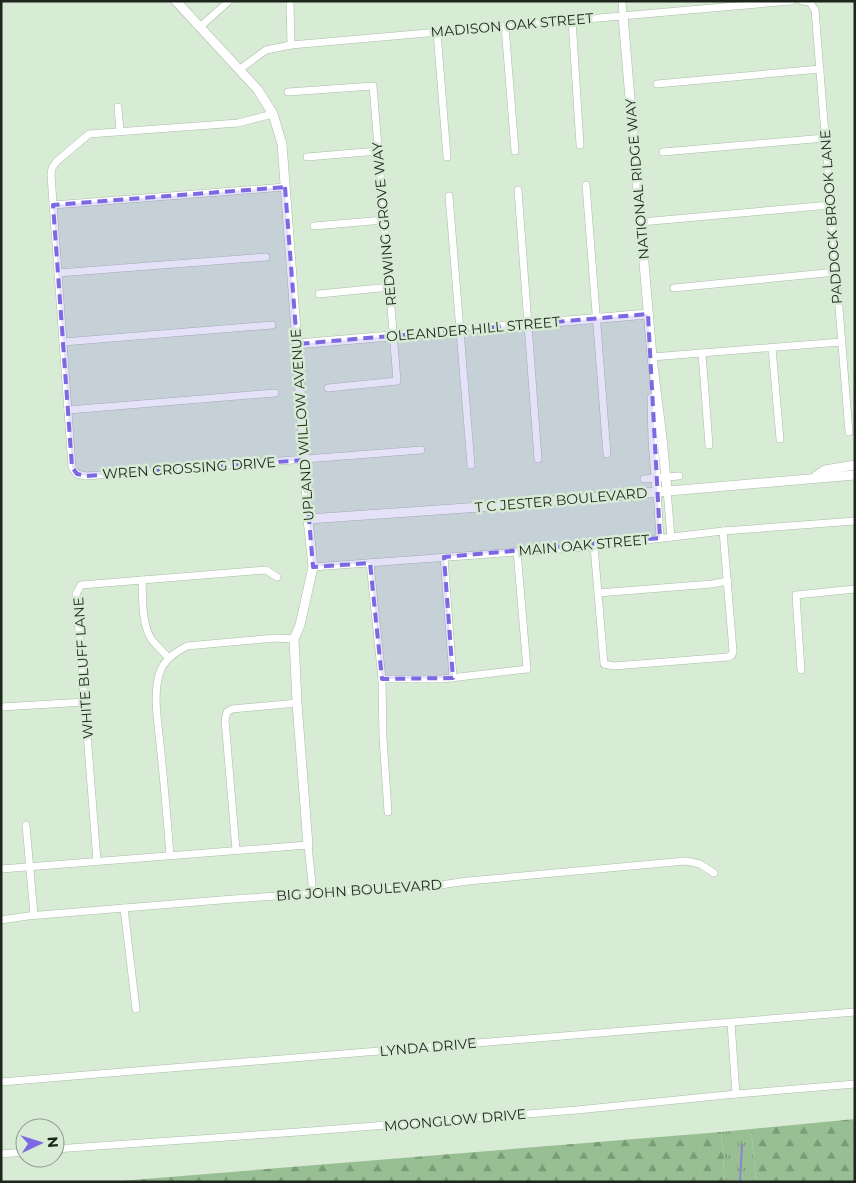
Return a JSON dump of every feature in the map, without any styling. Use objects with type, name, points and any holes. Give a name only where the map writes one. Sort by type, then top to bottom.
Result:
[{"type":"street","name":"UPLAND WILLOW AVENUE","points":[[176,1],[258,90],[273,114],[282,144],[313,567],[300,625],[294,639],[297,703],[312,884]]},
{"type":"street","points":[[200,27],[229,1]]},
{"type":"street","points":[[290,1],[291,45]]},
{"type":"street","name":"NATIONAL RIDGE WAY","points":[[622,1],[648,314],[671,537]]},
{"type":"street","name":"MADISON OAK STREET","points":[[240,69],[266,50],[291,45],[791,1]]},
{"type":"street","name":"PADDOCK BROOK LANE","points":[[806,2],[815,10],[841,342],[850,432]]},
{"type":"street","points":[[572,20],[580,145]]},
{"type":"street","points":[[505,26],[515,151]]},
{"type":"street","points":[[437,32],[447,157]]},
{"type":"street","points":[[657,84],[820,69]]},
{"type":"street","name":"REDWING GROVE WAY","points":[[288,92],[373,86],[397,381],[328,388]]},
{"type":"street","points":[[118,107],[120,131]]},
{"type":"street","points":[[273,114],[238,123],[89,134],[57,161],[52,168],[51,175],[68,410],[275,393]]},
{"type":"street","points":[[663,152],[825,138]]},
{"type":"street","points":[[306,157],[378,151]]},
{"type":"street","points":[[586,185],[607,454]]},
{"type":"street","points":[[53,205],[285,187]]},
{"type":"street","points":[[518,190],[538,459]]},
{"type":"street","points":[[449,196],[471,465]]},
{"type":"street","points":[[641,222],[830,206]]},
{"type":"street","points":[[314,226],[384,220]]},
{"type":"street","points":[[58,273],[266,257]]},
{"type":"street","points":[[674,288],[836,272]]},
{"type":"street","points":[[320,294],[390,288]]},
{"type":"street","name":"OLEANDER HILL STREET","points":[[297,344],[648,314]]},
{"type":"street","points":[[63,342],[272,325]]},
{"type":"street","points":[[652,357],[841,342]]},
{"type":"street","points":[[772,348],[780,439]]},
{"type":"street","points":[[702,353],[709,445]]},
{"type":"street","name":"NATIONAL RIDGE WAY","points":[[652,357],[653,440],[660,538]]},
{"type":"street","name":"WREN CROSSING DRIVE","points":[[68,410],[72,467],[77,474],[86,476],[421,450]]},
{"type":"street","name":"T C JESTER BOULEVARD","points":[[813,478],[825,470],[855,465]]},
{"type":"street","name":"T C JESTER BOULEVARD","points":[[308,519],[495,506],[855,475]]},
{"type":"street","name":"T C JESTER BOULEVARD","points":[[644,479],[679,476]]},
{"type":"street","name":"MAIN OAK STREET","points":[[313,567],[594,546],[723,531],[855,521]]},
{"type":"street","points":[[594,546],[604,664],[609,666],[728,657],[732,655],[733,651],[723,531]]},
{"type":"street","points":[[382,679],[453,678],[527,670],[517,552]]},
{"type":"street","points":[[444,557],[453,678]]},
{"type":"street","points":[[370,563],[382,679],[383,738],[388,812]]},
{"type":"street","name":"WHITE BLUFF LANE","points":[[97,861],[76,594],[81,585],[266,570],[277,577]]},
{"type":"street","points":[[142,580],[145,620],[148,631],[152,640],[169,658]]},
{"type":"street","points":[[598,593],[728,582]]},
{"type":"street","points":[[801,670],[796,594],[855,589]]},
{"type":"street","points":[[170,855],[157,687],[159,675],[164,664],[169,658],[187,646],[275,638],[294,639]]},
{"type":"street","points":[[1,706],[85,702]]},
{"type":"street","points":[[236,850],[225,720],[227,712],[232,709],[297,703]]},
{"type":"street","points":[[26,825],[34,915]]},
{"type":"street","points":[[1,869],[308,845]]},
{"type":"street","name":"BIG JOHN BOULEVARD","points":[[1,920],[34,915],[440,885],[686,861],[700,864],[714,873]]},
{"type":"street","points":[[124,908],[136,1009]]},
{"type":"street","name":"LYNDA DRIVE","points":[[1,1082],[855,1012]]},
{"type":"street","points":[[731,1023],[736,1094]]},
{"type":"street","name":"MOONGLOW DRIVE","points":[[65,1148],[577,1110],[855,1084]]},
{"type":"street","points":[[1,1154],[15,1153]]},
{"type":"highlighted area","points":[[285,187],[297,344],[648,314],[660,538],[444,557],[453,678],[382,679],[370,563],[313,567],[304,460],[86,476],[77,474],[72,467],[53,205]]},
{"type":"green space","points":[[855,1119],[855,1182],[756,1182],[751,1129]]},
{"type":"green space","points":[[751,1129],[756,1182],[725,1182],[721,1132]]},
{"type":"green space","points":[[721,1132],[725,1182],[108,1182]]},
{"type":"waterway","points":[[740,1182],[742,1145]]}]
